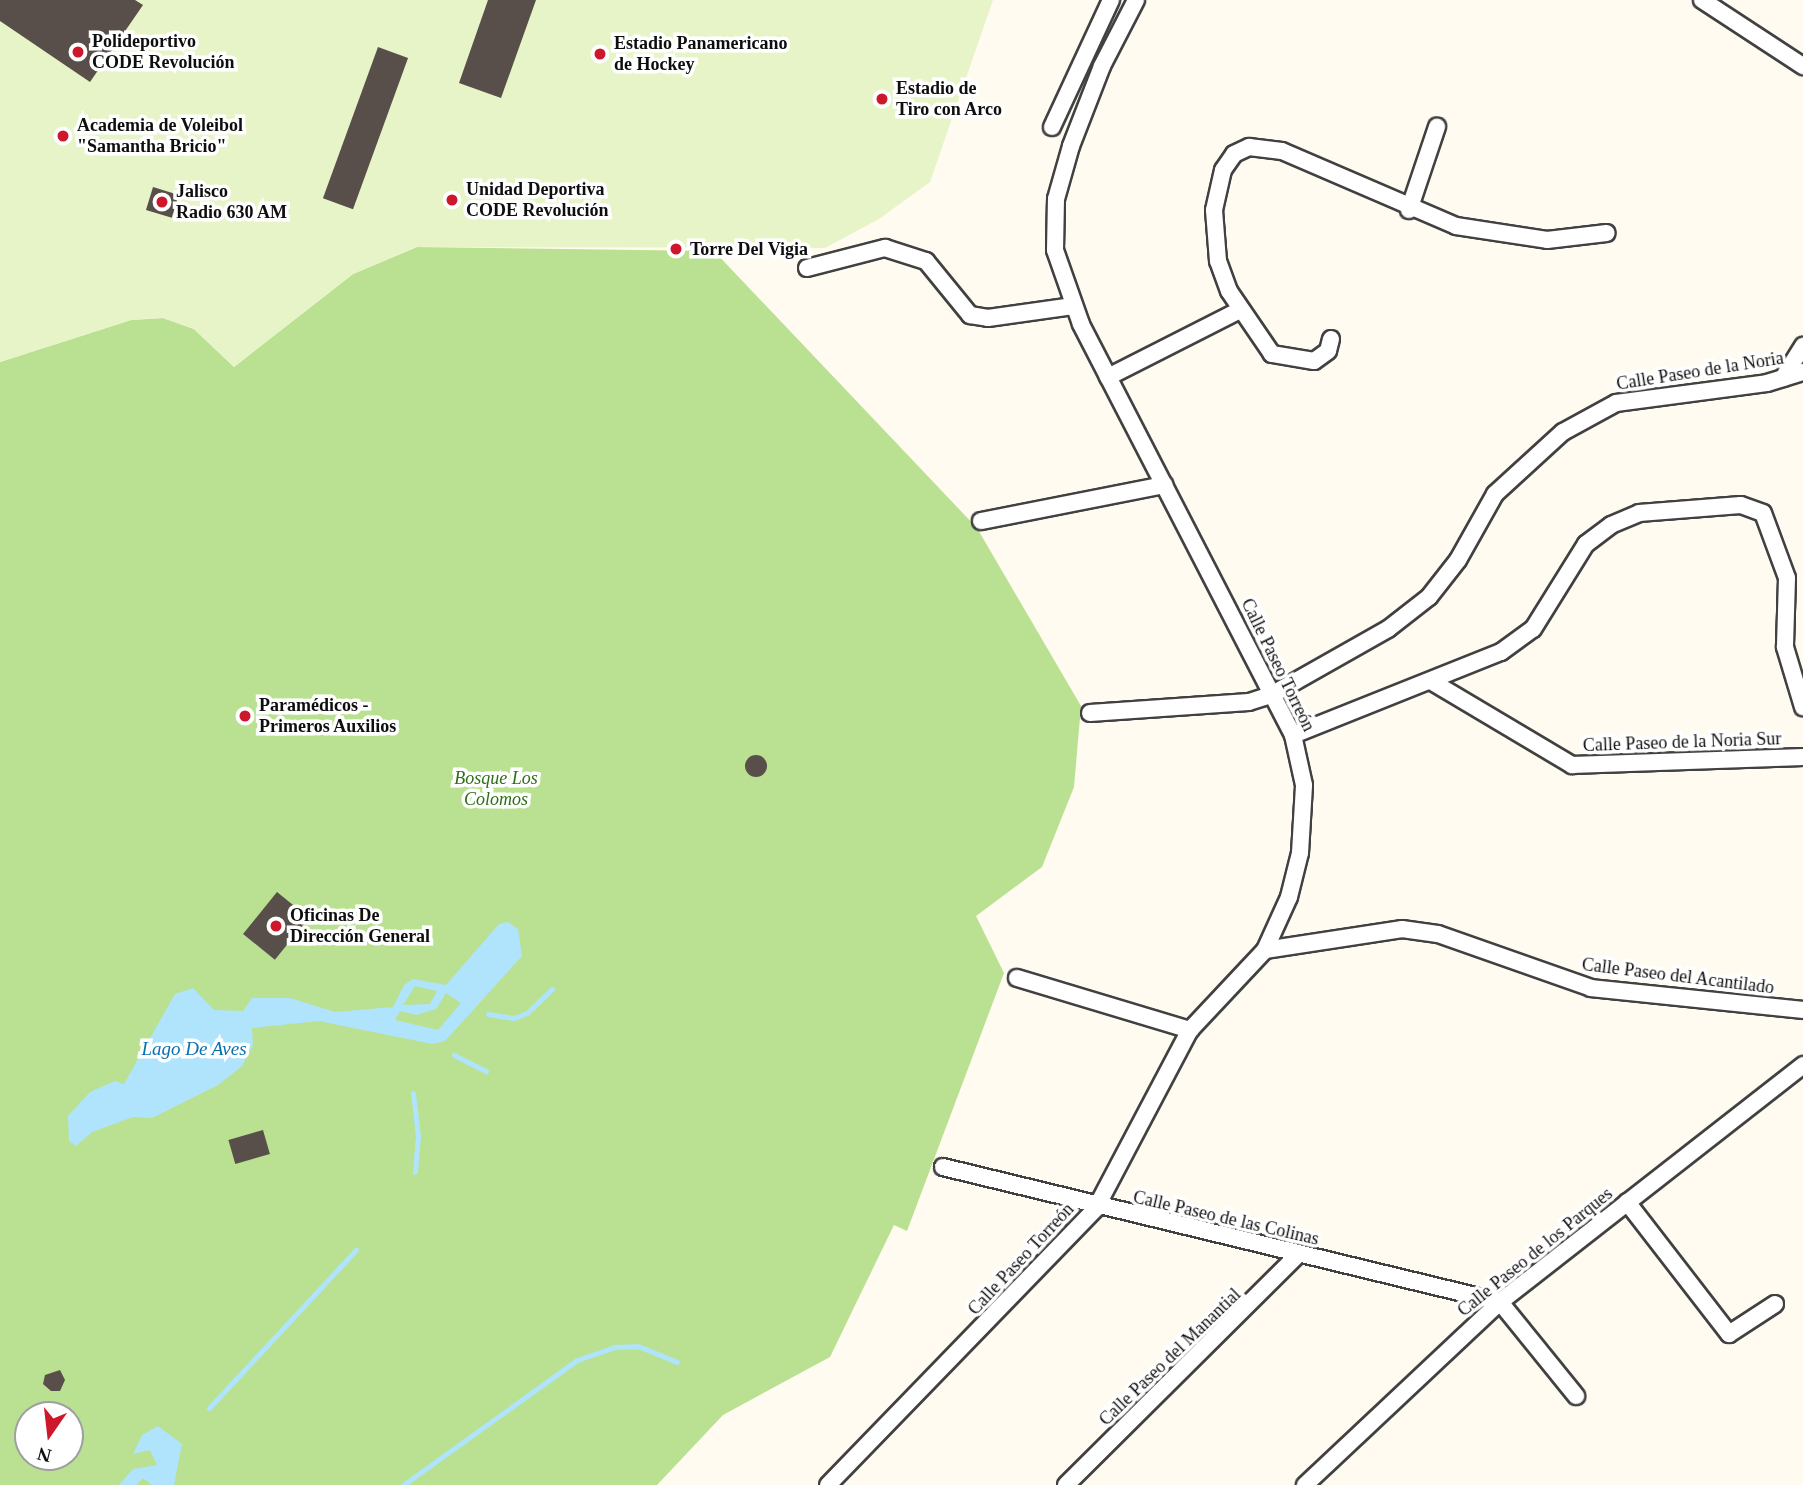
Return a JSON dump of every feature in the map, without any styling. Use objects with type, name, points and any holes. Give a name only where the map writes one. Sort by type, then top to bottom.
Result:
[{"type":"street","points":[[1052,127],[1111,0]]},
{"type":"street","name":"Calle Paseo Torreón","points":[[828,1485],[1096,1208],[1190,1030],[1265,950],[1289,897],[1300,853],[1304,785],[1293,735],[1073,306],[1055,250],[1056,200],[1085,105],[1136,0]]},
{"type":"street","points":[[1702,0],[1803,66]]},
{"type":"street","points":[[1415,212],[1437,127]]},
{"type":"street","points":[[1331,339],[1328,351],[1314,361],[1281,358],[1263,346],[1240,310],[1218,261],[1214,231],[1218,188],[1234,155],[1249,147],[1282,151],[1415,212],[1508,237],[1581,240],[1607,233]]},
{"type":"street","points":[[807,268],[885,247],[926,261],[970,315],[988,318],[1073,306]]},
{"type":"street","points":[[1108,377],[1240,310]]},
{"type":"street","points":[[1783,378],[1803,346]]},
{"type":"street","name":"Calle Paseo de la Noria","points":[[1090,713],[1249,702],[1273,694],[1388,629],[1429,597],[1458,560],[1495,494],[1563,432],[1616,402],[1783,378],[1803,372]]},
{"type":"street","points":[[981,521],[1164,485]]},
{"type":"street","points":[[1293,735],[1371,699],[1434,683],[1502,652],[1532,629],[1586,544],[1611,525],[1639,513],[1741,505],[1756,506],[1763,513],[1787,578],[1785,647],[1803,707]]},
{"type":"street","name":"Calle Paseo de la Noria Sur","points":[[1434,683],[1572,765],[1803,757]]},
{"type":"street","name":"Calle Paseo del Acantilado","points":[[1265,950],[1402,929],[1438,934],[1591,988],[1803,1010]]},
{"type":"street","points":[[1017,978],[1190,1030]]},
{"type":"street","name":"Calle Paseo de los Parques","points":[[1305,1485],[1500,1302],[1803,1065]]},
{"type":"street","name":"Calle Paseo de las Colinas","points":[[943,1167],[1096,1208],[1500,1302]]},
{"type":"street","points":[[1627,1202],[1729,1334],[1775,1304]]},
{"type":"street","name":"Calle Paseo del Manantial","points":[[1066,1485],[1298,1254]]},
{"type":"street","points":[[1500,1302],[1576,1395]]},
{"type":"green space","name":"Unidad Deportiva CODE Revolución","points":[[0,0],[993,0],[930,182],[879,219],[825,248],[417,247],[353,274],[234,367],[194,329],[163,318],[131,320],[0,362]]},
{"type":"green space","name":"Bosque Los Colomos","points":[[417,247],[714,251],[977,528],[1081,706],[1074,787],[1042,867],[976,916],[1004,973],[907,1231],[894,1225],[830,1357],[723,1415],[657,1485],[0,1485],[0,362],[131,320],[163,318],[194,329],[234,367],[353,274]]},
{"type":"water","name":"Lago De Aves","points":[[508,922],[518,929],[522,956],[445,1041],[432,1044],[319,1021],[252,1028],[253,1045],[242,1066],[218,1085],[152,1118],[133,1117],[92,1132],[76,1146],[69,1141],[68,1116],[90,1092],[115,1081],[124,1084],[175,994],[193,988],[214,1010],[243,1011],[252,998],[290,998],[335,1012],[393,1007],[404,985],[413,979],[446,985],[499,924]],"holes":[[[415,986],[437,991],[430,1004],[403,1005]],[[446,993],[461,1003],[438,1030],[395,1020],[400,1011],[416,1015],[436,1009]]]},
{"type":"water","points":[[158,1426],[182,1444],[174,1485],[152,1485],[143,1478],[136,1485],[119,1485],[133,1469],[157,1465],[150,1450],[133,1454],[142,1435]]},
{"type":"building","name":"Polideportivo CODE Revolución","points":[[0,0],[135,0],[143,5],[90,82],[0,21]]},
{"type":"building","points":[[488,0],[536,0],[501,98],[459,83]]},
{"type":"building","points":[[378,47],[408,58],[353,209],[323,198]]},
{"type":"building","name":"Jalisco Radio 630 AM","points":[[153,187],[179,195],[172,218],[146,210]]},
{"type":"building","points":[[756,755],[764,758],[767,766],[764,774],[756,777],[748,774],[745,766],[748,758]]},
{"type":"building","name":"Oficinas De Dirección General","points":[[277,892],[309,918],[275,960],[243,934]]},
{"type":"building","points":[[263,1130],[270,1154],[235,1164],[228,1140]]},
{"type":"building","points":[[60,1370],[65,1380],[60,1391],[51,1391],[43,1384],[45,1375]]},
{"type":"waterway","points":[[488,1014],[514,1018],[527,1013],[552,989]]},
{"type":"waterway","points":[[454,1055],[486,1071]]},
{"type":"waterway","points":[[413,1093],[418,1136],[415,1172]]},
{"type":"waterway","points":[[209,1408],[356,1250]]},
{"type":"waterway","points":[[403,1485],[577,1360],[614,1347],[638,1346],[677,1362]]},
{"type":"place","name":"Polideportivo CODE Revolución","points":[[78,52]]},
{"type":"place","name":"Estadio Panamericano de Hockey","points":[[600,54]]},
{"type":"place","name":"Estadio de Tiro con Arco","points":[[882,99]]},
{"type":"place","name":"Academia de Voleibol \"Samantha Bricio\"","points":[[63,136]]},
{"type":"place","name":"Unidad Deportiva CODE Revolución","points":[[452,200]]},
{"type":"place","name":"Jalisco Radio 630 AM","points":[[162,202]]},
{"type":"place","name":"Torre Del Vigia","points":[[676,249]]},
{"type":"place","name":"Paramédicos - Primeros Auxilios","points":[[245,716]]},
{"type":"place","name":"Oficinas De Dirección General","points":[[276,926]]}]
